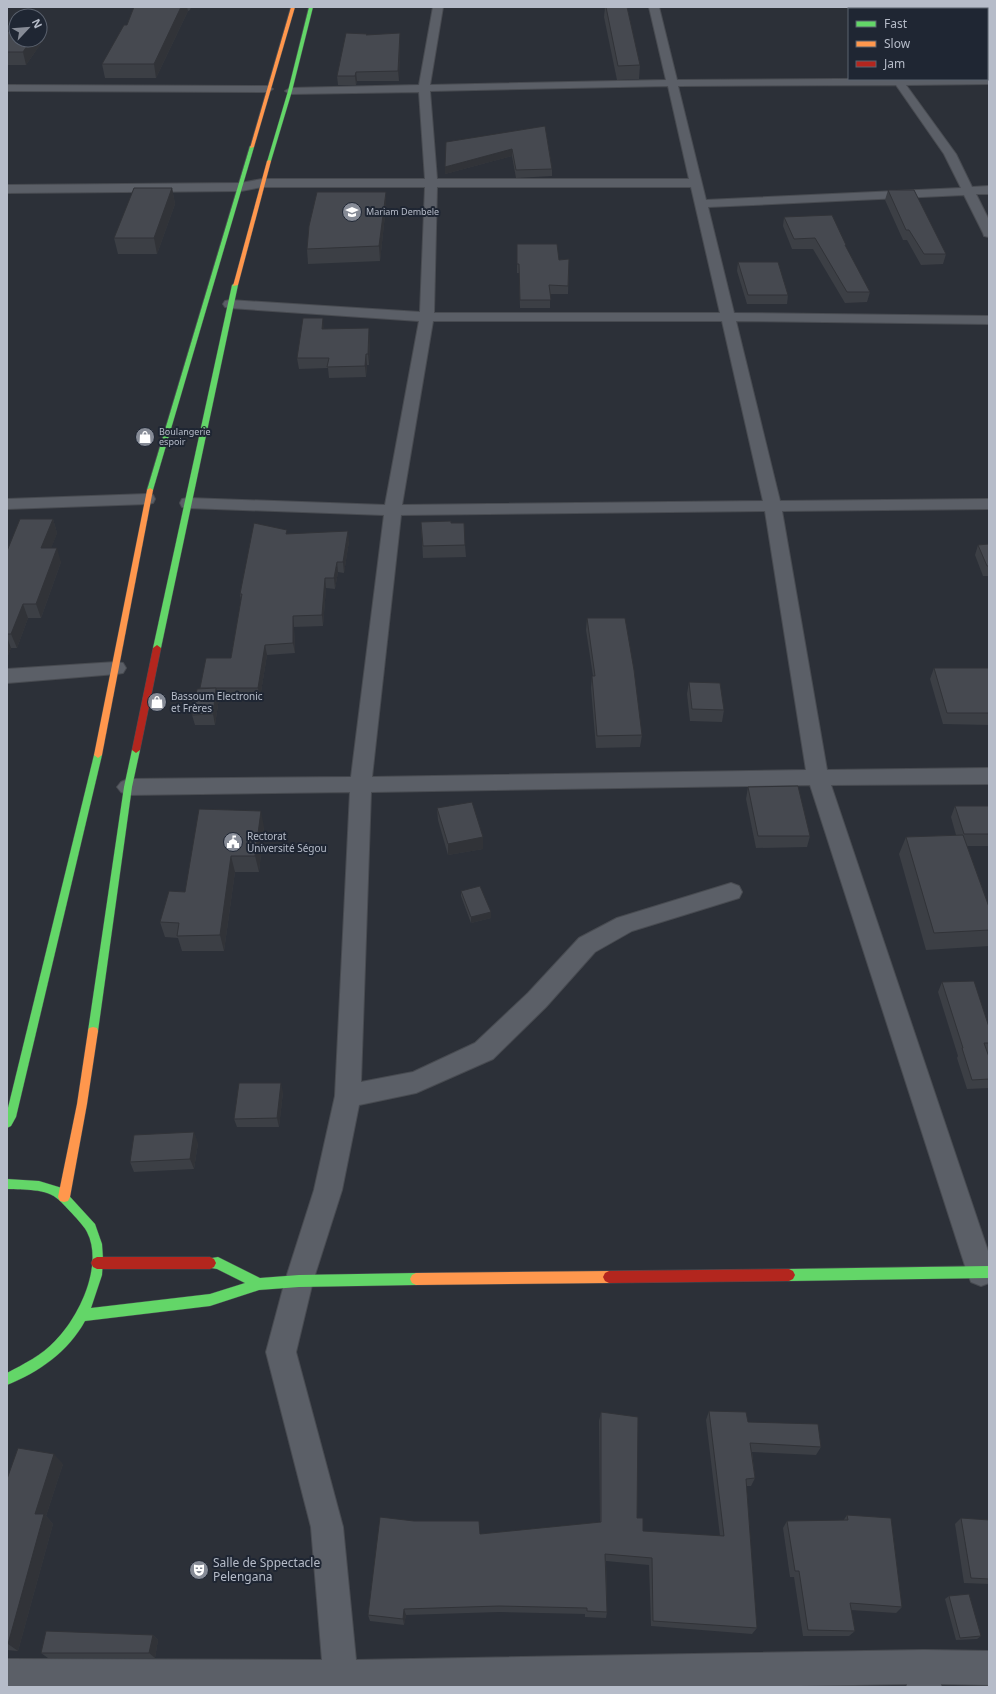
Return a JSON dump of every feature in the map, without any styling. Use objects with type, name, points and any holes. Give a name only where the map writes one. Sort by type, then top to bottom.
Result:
[{"type":"main road","points":[[7,1123],[11,1117],[101,744],[147,499],[241,187],[268,89],[293,7]]},
{"type":"main road","points":[[64,1197],[82,1104],[128,787],[230,304],[262,183],[290,91],[311,7]]},
{"type":"main road","points":[[7,1184],[39,1186],[57,1192],[64,1197],[92,1230],[97,1246],[98,1263],[94,1289],[82,1315],[61,1344],[32,1367],[7,1379]]},
{"type":"main road","points":[[98,1263],[218,1263],[259,1284]]},
{"type":"main road","points":[[82,1315],[210,1300],[259,1284],[299,1281],[985,1272]]},
{"type":"street","points":[[340,1682],[327,1527],[281,1352],[299,1281],[328,1190],[348,1096],[361,785],[393,510],[427,316],[431,183],[424,89],[438,7]]},
{"type":"street","points":[[654,7],[773,506],[818,777],[985,1272]]},
{"type":"street","points":[[898,81],[950,154],[989,234]]},
{"type":"street","points":[[290,91],[671,83],[989,81]]},
{"type":"street","points":[[7,88],[268,89]]},
{"type":"street","points":[[7,189],[241,187],[262,183],[697,183]]},
{"type":"street","points":[[702,204],[989,190]]},
{"type":"street","points":[[230,304],[427,316],[989,320]]},
{"type":"street","points":[[7,504],[147,499]]},
{"type":"street","points":[[188,503],[393,510],[989,504]]},
{"type":"street","points":[[7,676],[116,668]]},
{"type":"street","points":[[128,787],[989,776]]},
{"type":"street","points":[[348,1096],[416,1082],[484,1050],[537,1000],[587,945],[625,924],[731,892]]},
{"type":"street","points":[[7,1676],[340,1682],[924,1677],[989,1668]]},
{"type":"building","points":[[134,7],[181,7],[154,64],[102,64],[124,25],[127,25]]},
{"type":"building","points":[[606,7],[627,7],[640,65],[618,66]]},
{"type":"building","points":[[989,7],[989,36],[988,8],[958,8]]},
{"type":"building","points":[[8,32],[8,48],[26,48],[23,52],[7,52]]},
{"type":"building","points":[[346,33],[367,34],[366,35],[400,33],[398,71],[356,72],[355,76],[337,76]]},
{"type":"building","points":[[545,126],[552,169],[516,170],[512,149],[445,167],[446,142]]},
{"type":"building","points":[[134,188],[172,188],[154,238],[114,238]]},
{"type":"building","points":[[888,190],[914,190],[946,254],[924,254],[909,230],[906,230]]},
{"type":"building","points":[[317,192],[386,192],[379,246],[307,249],[309,226]]},
{"type":"building","points":[[832,215],[845,245],[870,292],[847,292],[815,238],[794,239],[784,217]]},
{"type":"building","points":[[517,244],[557,244],[559,260],[569,259],[568,286],[549,285],[551,300],[520,300]]},
{"type":"building","points":[[738,262],[778,262],[788,295],[748,295]]},
{"type":"building","points":[[303,318],[323,318],[322,329],[369,328],[368,354],[366,354],[365,366],[327,367],[329,358],[297,358]]},
{"type":"building","points":[[20,519],[53,519],[41,548],[57,548],[36,604],[23,604],[11,634],[7,634],[7,551]]},
{"type":"building","points":[[451,521],[451,523],[464,523],[465,545],[423,546],[421,522]]},
{"type":"building","points":[[254,523],[287,530],[286,534],[348,531],[343,562],[337,562],[334,578],[325,578],[322,615],[293,616],[293,643],[265,645],[258,688],[200,688],[206,658],[231,658],[242,594],[240,594]]},
{"type":"building","points":[[989,544],[989,566],[987,566],[978,545]]},
{"type":"building","points":[[587,618],[625,618],[634,670],[642,735],[597,736],[592,676],[595,676]]},
{"type":"building","points":[[934,668],[989,668],[989,713],[947,713]]},
{"type":"building","points":[[689,682],[720,683],[724,710],[692,709]]},
{"type":"building","points":[[216,688],[213,714],[192,715],[197,689]]},
{"type":"building","points":[[798,786],[810,836],[758,836],[748,787]]},
{"type":"building","points":[[472,802],[483,837],[448,844],[437,808]]},
{"type":"building","points":[[955,806],[989,806],[989,834],[964,834]]},
{"type":"building","points":[[199,809],[261,811],[255,856],[231,856],[220,935],[177,936],[179,923],[160,922],[169,891],[185,892]]},
{"type":"building","points":[[963,835],[989,907],[989,930],[934,933],[906,837]]},
{"type":"building","points":[[480,886],[491,912],[471,917],[461,891]]},
{"type":"building","points":[[974,981],[989,1027],[989,1043],[984,1043],[989,1057],[989,1079],[972,1080],[942,982]]},
{"type":"building","points":[[239,1083],[281,1083],[277,1118],[234,1119]]},
{"type":"building","points":[[194,1132],[190,1159],[130,1162],[134,1135]]},
{"type":"building","points":[[709,1411],[746,1412],[748,1422],[818,1424],[821,1447],[750,1443],[755,1478],[746,1479],[757,1628],[653,1621],[652,1558],[605,1554],[607,1612],[587,1611],[587,1608],[499,1606],[404,1609],[403,1619],[368,1615],[380,1517],[414,1521],[479,1521],[480,1534],[601,1522],[601,1412],[638,1417],[637,1518],[643,1518],[643,1531],[724,1536]]},
{"type":"building","points":[[18,1448],[54,1454],[35,1514],[44,1514],[7,1644],[7,1479]]},
{"type":"building","points":[[847,1515],[891,1518],[902,1607],[850,1603],[855,1631],[808,1630],[799,1571],[795,1571],[787,1521],[848,1520]]},
{"type":"building","points":[[961,1518],[989,1520],[989,1579],[971,1578]]},
{"type":"building","points":[[969,1594],[981,1636],[960,1638],[949,1596]]},
{"type":"building","points":[[46,1631],[153,1635],[149,1653],[41,1653]]},
{"type":"traffic: fast","points":[[269,161],[290,91],[311,7]]},
{"type":"traffic: fast","points":[[150,490],[252,147]]},
{"type":"traffic: fast","points":[[157,648],[235,285]]},
{"type":"traffic: fast","points":[[93,1031],[128,787],[136,750]]},
{"type":"traffic: fast","points":[[7,1123],[11,1117],[98,755]]},
{"type":"traffic: fast","points":[[7,1184],[39,1186],[52,1189],[61,1194],[92,1230],[97,1244],[98,1259],[96,1275],[86,1307],[69,1334],[60,1345],[42,1360],[7,1379]]},
{"type":"traffic: fast","points":[[210,1263],[218,1263],[259,1284]]},
{"type":"traffic: fast","points":[[789,1275],[989,1272]]},
{"type":"traffic: fast","points":[[82,1315],[210,1300],[259,1284],[299,1281],[416,1279]]},
{"type":"traffic: slow","points":[[252,147],[293,7]]},
{"type":"traffic: slow","points":[[235,285],[269,161]]},
{"type":"traffic: slow","points":[[98,755],[150,490]]},
{"type":"traffic: slow","points":[[64,1197],[82,1104],[93,1031]]},
{"type":"traffic: slow","points":[[416,1279],[609,1277]]},
{"type":"traffic: jam","points":[[136,750],[157,648]]},
{"type":"traffic: jam","points":[[97,1263],[210,1263]]},
{"type":"traffic: jam","points":[[609,1277],[789,1275]]},
{"type":"place","name":"Mariam Dembele","points":[[352,212]]},
{"type":"place","name":"Boulangerie espoir","points":[[145,437]]},
{"type":"place","name":"Bassoum Electronic et Frères","points":[[157,702]]},
{"type":"place","name":"Rectorat Université Ségou","points":[[233,842]]},
{"type":"place","name":"Salle de Sppectacle Pelengana","points":[[199,1570]]}]
